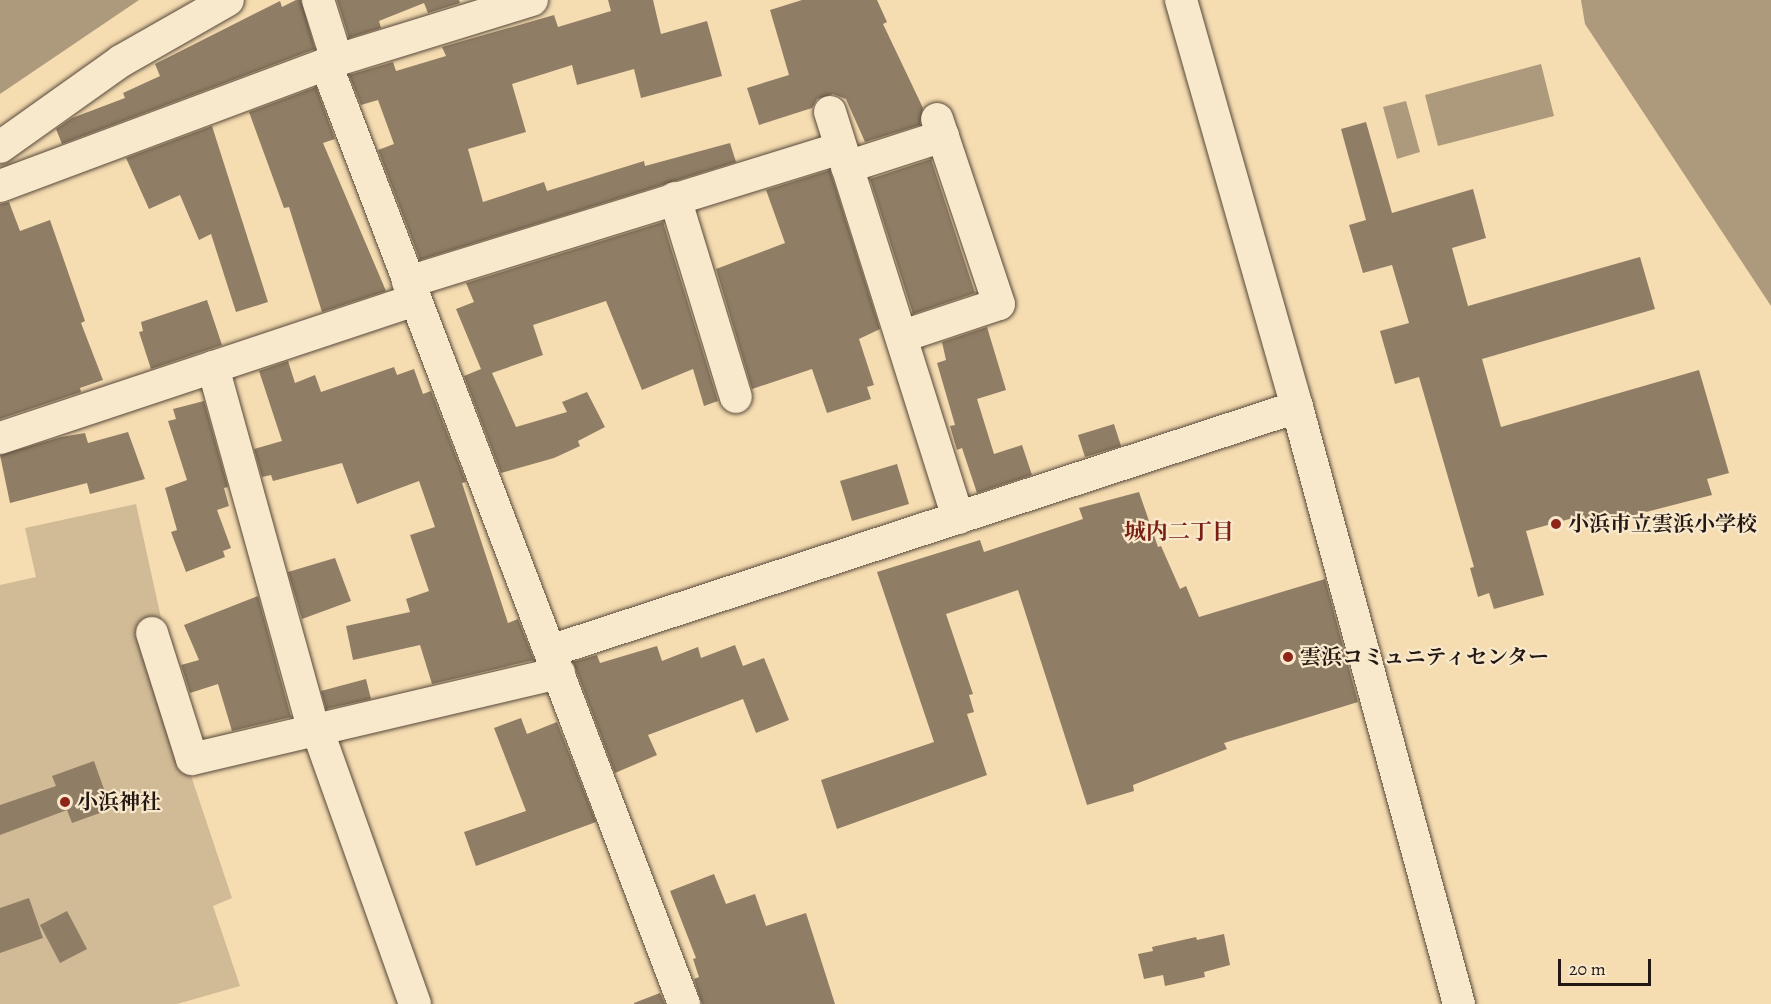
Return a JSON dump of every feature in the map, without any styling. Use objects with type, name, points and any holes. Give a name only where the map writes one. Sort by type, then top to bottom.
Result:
[{"type":"street","points":[[0,147],[121,61],[228,0]]},
{"type":"street","points":[[318,0],[332,62],[411,291],[684,1004]]},
{"type":"street","points":[[0,186],[332,62],[532,0]]},
{"type":"street","points":[[1181,0],[1297,407],[1459,1004]]},
{"type":"street","points":[[830,112],[903,336],[958,518]]},
{"type":"street","points":[[0,438],[213,367],[411,291],[675,198],[844,157],[940,127],[999,304],[903,336]]},
{"type":"street","points":[[675,198],[736,397]]},
{"type":"street","points":[[213,367],[316,732],[415,1004]]},
{"type":"street","points":[[152,633],[192,759],[316,732],[554,662],[958,518],[1297,407]]},
{"type":"shaded area","points":[[0,0],[139,0],[0,94]]},
{"type":"shaded area","points":[[1581,0],[1771,0],[1771,306],[1585,24]]},
{"type":"shaded area","points":[[1541,64],[1554,116],[1438,146],[1425,95]]},
{"type":"shaded area","points":[[1406,101],[1420,152],[1397,159],[1383,107]]},
{"type":"shaded area","points":[[136,504],[163,627],[179,740],[232,898],[213,906],[240,986],[177,1004],[0,1004],[0,585],[36,577],[25,528]]},
{"type":"building","points":[[301,0],[315,49],[62,144],[56,129],[72,118],[125,98],[123,93],[160,76],[155,64],[280,1],[282,7]]},
{"type":"building","points":[[337,0],[459,0],[460,3],[428,13],[424,3],[379,21],[381,28],[349,38]]},
{"type":"building","points":[[608,0],[653,0],[661,34],[707,21],[722,76],[641,98],[634,69],[577,85],[572,65],[512,84],[526,132],[468,149],[483,202],[544,182],[547,191],[644,161],[645,166],[730,143],[736,162],[420,260],[378,150],[394,144],[378,100],[361,105],[349,75],[393,62],[396,71],[446,56],[442,47],[554,15],[558,27],[611,11]]},
{"type":"building","points":[[802,0],[877,0],[887,22],[883,24],[923,108],[920,125],[865,142],[846,99],[833,94],[817,99],[812,108],[759,125],[747,88],[789,75],[770,10]]},
{"type":"building","points":[[316,87],[335,139],[323,143],[386,291],[322,312],[289,207],[284,208],[249,112]]},
{"type":"building","points":[[1366,122],[1392,213],[1473,189],[1486,238],[1452,248],[1468,306],[1640,257],[1655,309],[1482,359],[1501,427],[1699,370],[1729,473],[1707,479],[1712,495],[1588,527],[1584,515],[1526,531],[1544,595],[1494,609],[1489,593],[1478,597],[1470,568],[1474,567],[1419,377],[1395,384],[1380,331],[1409,323],[1392,265],[1363,273],[1349,225],[1366,220],[1341,129]]},
{"type":"building","points":[[212,126],[268,302],[236,312],[211,234],[199,240],[180,195],[149,209],[126,158]]},
{"type":"building","points":[[931,159],[975,293],[913,314],[870,179]]},
{"type":"building","points":[[830,170],[880,329],[859,339],[874,385],[867,387],[871,399],[827,413],[812,369],[752,389],[716,269],[785,243],[766,190]]},
{"type":"building","points":[[9,202],[20,231],[50,220],[85,321],[81,323],[103,380],[80,388],[81,392],[0,419],[0,204]]},
{"type":"building","points":[[663,222],[718,401],[704,406],[693,369],[642,390],[606,301],[533,325],[543,355],[492,373],[516,427],[567,412],[562,402],[587,392],[605,427],[578,441],[580,446],[554,458],[501,473],[464,376],[481,369],[456,309],[474,302],[466,283]]},
{"type":"building","points":[[207,300],[222,345],[151,369],[139,332],[143,331],[141,322]]},
{"type":"building","points":[[987,327],[1006,390],[977,399],[994,454],[1022,445],[1032,475],[977,493],[962,448],[957,450],[950,426],[955,425],[937,363],[946,360],[942,342]]},
{"type":"building","points":[[288,361],[295,383],[315,375],[321,392],[394,367],[397,375],[414,369],[423,394],[431,391],[466,482],[462,483],[508,623],[518,619],[534,660],[432,684],[420,645],[353,660],[346,626],[410,612],[406,599],[429,591],[410,535],[435,527],[419,481],[357,504],[342,463],[273,481],[271,475],[262,477],[254,449],[282,441],[259,371]]},
{"type":"building","points":[[204,401],[228,487],[224,488],[229,506],[217,510],[231,548],[223,551],[225,557],[186,572],[171,532],[177,530],[165,488],[187,480],[168,421],[176,419],[173,409]]},
{"type":"building","points":[[1114,424],[1121,446],[1085,457],[1078,435]]},
{"type":"building","points":[[128,432],[145,479],[90,494],[87,483],[10,503],[0,455],[61,437],[85,433],[88,443]]},
{"type":"building","points":[[897,464],[909,504],[852,521],[840,481]]},
{"type":"building","points":[[1139,492],[1158,547],[1161,546],[1180,589],[1186,586],[1199,617],[1325,579],[1358,702],[1224,743],[1227,749],[1133,785],[1134,791],[1087,805],[1018,590],[946,614],[973,694],[969,695],[974,712],[967,714],[987,775],[837,829],[821,780],[934,742],[877,572],[980,540],[984,552],[1083,519],[1079,508]]},
{"type":"building","points":[[335,558],[351,601],[302,619],[288,572]]},
{"type":"building","points":[[258,596],[291,717],[232,731],[218,684],[190,693],[181,665],[199,660],[184,625]]},
{"type":"building","points":[[735,645],[743,666],[764,658],[789,720],[756,733],[743,699],[648,735],[657,755],[615,773],[573,662],[597,655],[600,663],[657,646],[662,661],[698,647],[701,658]]},
{"type":"building","points":[[366,679],[371,699],[326,709],[321,691]]},
{"type":"building","points":[[521,718],[527,734],[557,722],[596,822],[476,866],[464,832],[526,811],[494,728]]},
{"type":"building","name":"小浜神社","points":[[94,761],[111,809],[72,823],[67,810],[0,835],[0,805],[56,786],[52,776]]},
{"type":"building","points":[[714,874],[726,904],[755,894],[766,926],[806,913],[835,1004],[702,1004],[694,979],[699,977],[693,959],[696,958],[670,891]]},
{"type":"building","points":[[29,898],[43,938],[0,953],[0,908]]},
{"type":"building","points":[[67,911],[87,949],[60,963],[40,925]]},
{"type":"building","points":[[1224,934],[1230,965],[1204,972],[1205,977],[1165,986],[1163,975],[1144,979],[1138,954],[1153,951],[1152,947],[1196,937],[1197,940]]},
{"type":"building","points":[[660,993],[665,1004],[634,1004],[634,1003]]},
{"type":"place","name":"小浜市立雲浜小学校","points":[[1556,524]]},
{"type":"place","name":"雲浜コミュニティセンター","points":[[1288,657]]},
{"type":"place","name":"小浜神社","points":[[65,802]]},
{"type":"district","name":"城内二丁目","points":[[1179,533]]}]
